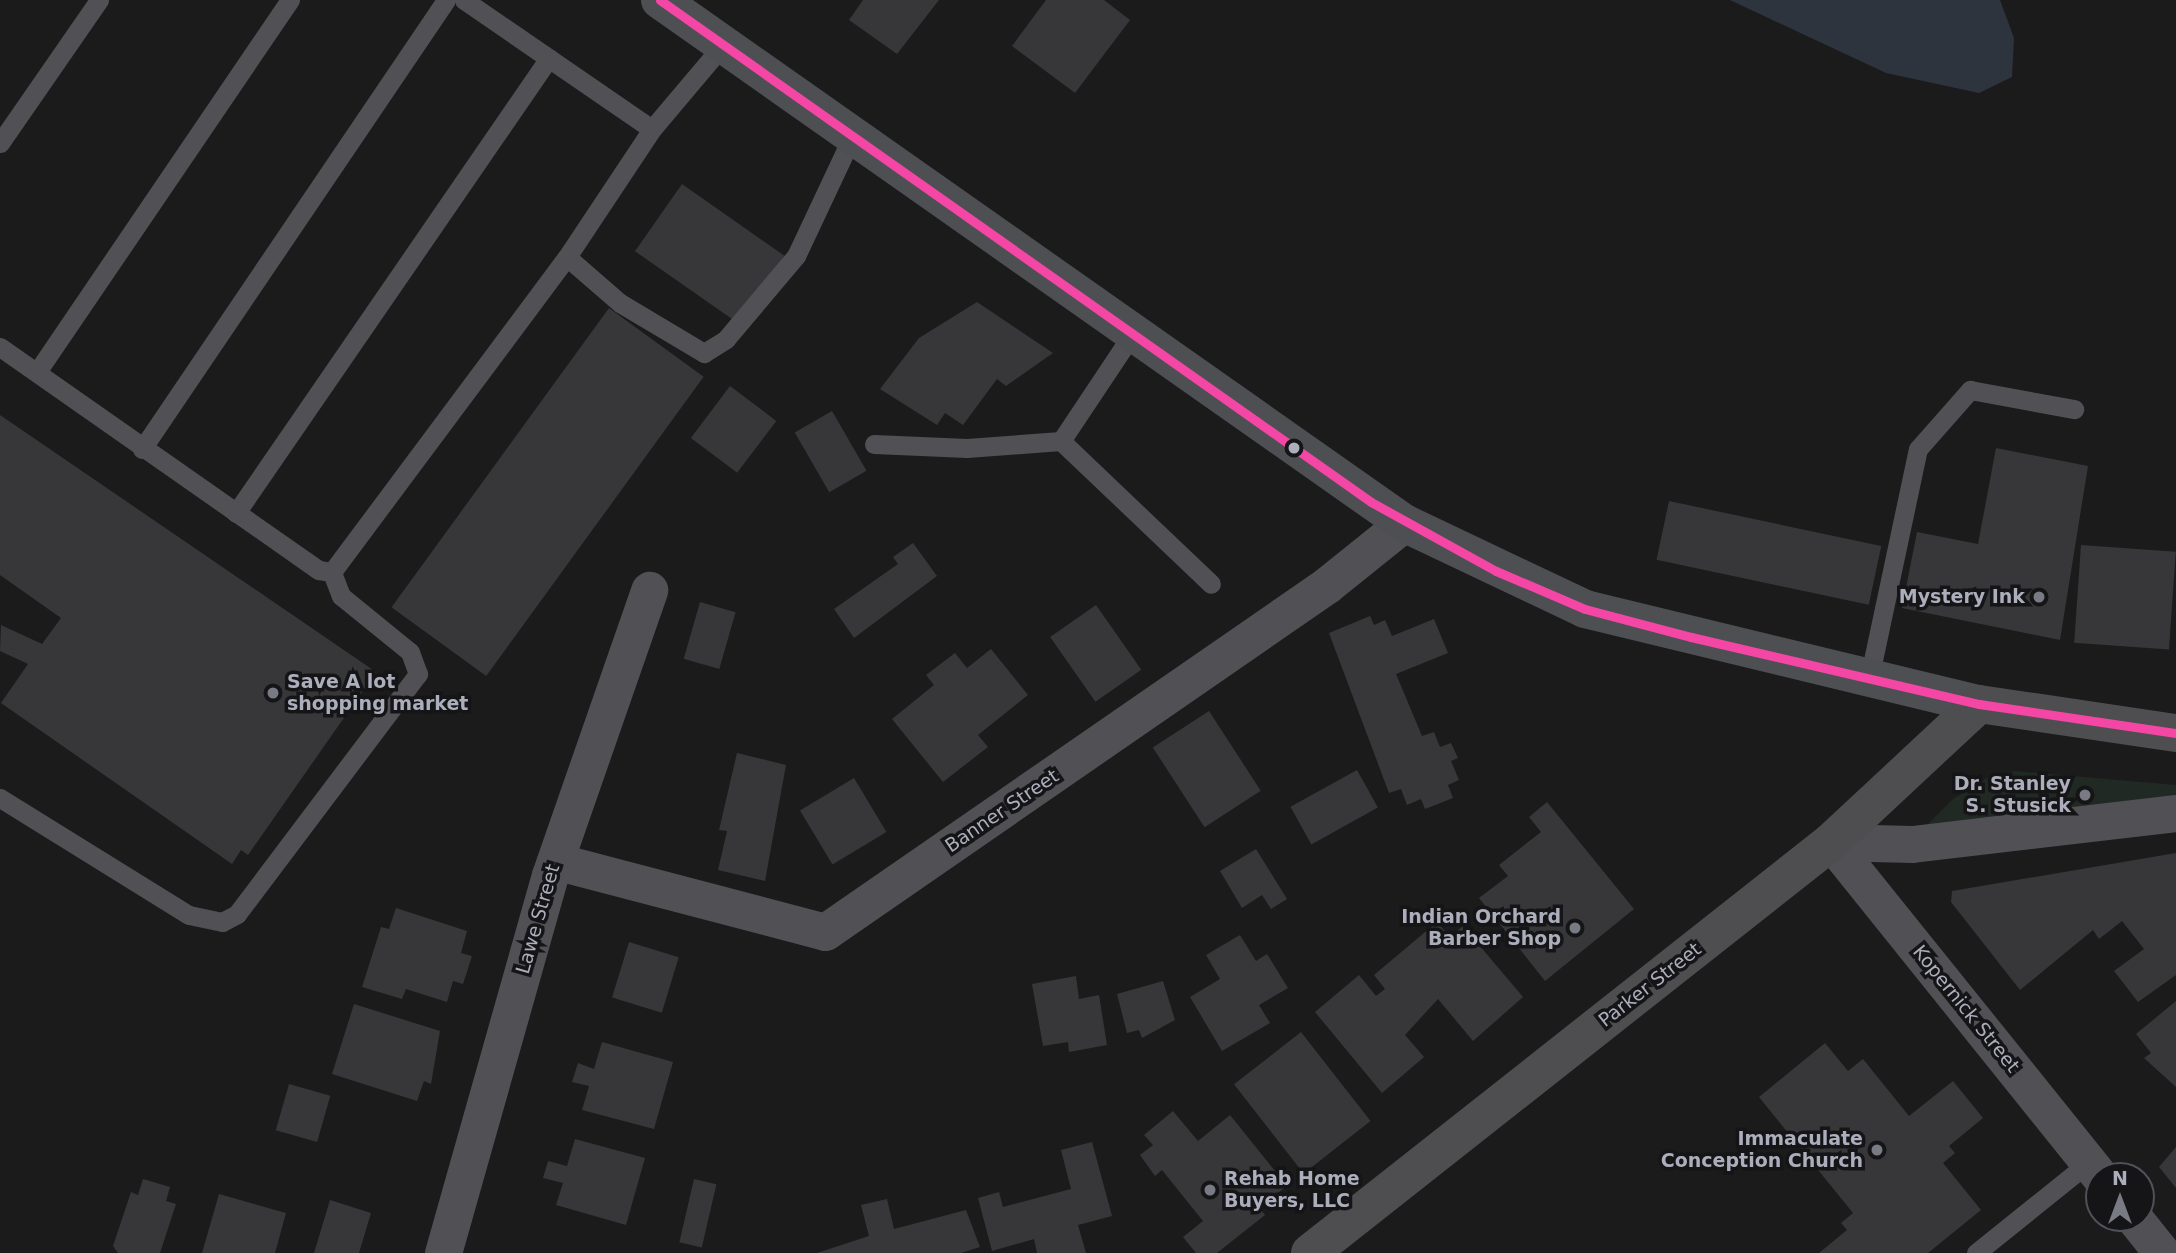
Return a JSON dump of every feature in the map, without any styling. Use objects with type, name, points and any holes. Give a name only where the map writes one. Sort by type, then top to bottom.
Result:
[{"type":"main road","points":[[660,0],[1404,523],[1585,609],[1979,704],[2176,733]]},
{"type":"main road","name":"Parker Street","points":[[1310,1253],[1831,842],[1979,704]]},
{"type":"street","name":"Banner Street","points":[[555,861],[825,932],[1327,585],[1404,523]]},
{"type":"street","name":"Lawe Street","points":[[443,1253],[555,861],[649,590]]},
{"type":"street","points":[[1831,842],[1912,844],[2176,813]]},
{"type":"street","name":"Kopernick Street","points":[[1831,842],[2089,1162]]},
{"type":"street","points":[[2145,1232],[2162,1253]]},
{"type":"lane","points":[[0,143],[99,0]]},
{"type":"lane","points":[[37,372],[290,0]]},
{"type":"lane","points":[[142,449],[446,0]]},
{"type":"lane","points":[[464,0],[652,129]]},
{"type":"lane","points":[[331,572],[567,257],[652,129],[723,45]]},
{"type":"lane","points":[[236,513],[549,58]]},
{"type":"lane","points":[[567,257],[620,303],[704,353],[726,339],[796,256],[852,137]]},
{"type":"lane","points":[[1061,441],[1133,333]]},
{"type":"lane","points":[[0,347],[236,513],[331,572],[341,596],[410,652],[418,674],[237,914],[222,922],[189,915],[0,798]]},
{"type":"lane","points":[[1869,679],[1918,449],[1970,390],[2074,409]]},
{"type":"lane","points":[[874,444],[967,448],[1061,441],[1210,584]]},
{"type":"lane","points":[[1976,1253],[2085,1176]]},
{"type":"shaded area","points":[[1730,0],[2000,0],[2014,38],[2012,77],[1979,93],[1886,73]]},
{"type":"shaded area","points":[[2014,771],[2176,785],[2176,795],[1927,825],[1953,799],[1990,776]]},
{"type":"building","points":[[863,0],[939,0],[897,54],[849,20]]},
{"type":"building","points":[[1046,0],[1104,0],[1130,20],[1075,93],[1012,46]]},
{"type":"building","points":[[682,184],[784,256],[737,323],[635,251]]},
{"type":"building","points":[[977,302],[1053,353],[1006,386],[997,379],[963,425],[945,413],[937,425],[880,389],[919,338]]},
{"type":"building","points":[[609,308],[704,377],[486,676],[392,607]]},
{"type":"building","points":[[730,386],[776,421],[737,473],[691,438]]},
{"type":"building","points":[[832,411],[866,471],[829,492],[795,432]]},
{"type":"building","points":[[0,415],[376,672],[248,855],[241,850],[232,864],[1,703],[28,664],[0,651],[1,625],[42,644],[61,618],[0,575]]},
{"type":"building","points":[[1996,448],[2088,466],[2060,640],[1902,608],[1917,532],[1978,544]]},
{"type":"building","points":[[1669,501],[1881,546],[1869,605],[1657,560]]},
{"type":"building","points":[[913,543],[937,576],[854,638],[834,609],[898,564],[893,557]]},
{"type":"building","points":[[2081,545],[2176,552],[2169,649],[2074,643]]},
{"type":"building","points":[[700,602],[736,612],[719,669],[684,659]]},
{"type":"building","points":[[1096,605],[1141,670],[1095,702],[1050,637]]},
{"type":"building","points":[[1370,616],[1374,625],[1385,620],[1392,636],[1434,619],[1448,653],[1396,674],[1422,736],[1434,732],[1440,747],[1451,743],[1458,758],[1451,761],[1459,780],[1448,785],[1453,798],[1425,809],[1421,799],[1407,805],[1401,789],[1389,793],[1329,633]]},
{"type":"building","points":[[991,649],[1028,695],[978,735],[988,747],[943,782],[892,719],[934,685],[926,675],[955,653],[967,668]]},
{"type":"building","points":[[1209,711],[1261,791],[1205,827],[1153,747]]},
{"type":"building","points":[[737,753],[786,765],[765,881],[718,870],[727,831],[719,830]]},
{"type":"building","points":[[1357,770],[1378,808],[1311,844],[1291,807]]},
{"type":"building","points":[[854,778],[886,832],[832,864],[800,810]]},
{"type":"building","points":[[1547,802],[1634,909],[1545,981],[1479,898],[1508,876],[1499,865],[1541,832],[1529,817]]},
{"type":"building","points":[[1256,849],[1287,899],[1271,909],[1262,895],[1242,908],[1220,871]]},
{"type":"building","points":[[2176,853],[2176,975],[2138,1002],[2114,971],[2144,949],[2122,921],[2099,939],[2093,930],[2020,990],[1951,902],[1952,891]]},
{"type":"building","points":[[396,908],[467,931],[461,953],[472,956],[463,984],[453,981],[447,1002],[406,989],[402,999],[362,987],[381,927],[389,929]]},
{"type":"building","points":[[1437,922],[1450,937],[1463,926],[1523,997],[1473,1041],[1438,999],[1405,1035],[1424,1057],[1382,1093],[1315,1012],[1359,975],[1376,996],[1385,989],[1374,975]]},
{"type":"building","points":[[1240,935],[1256,961],[1267,954],[1288,988],[1259,1005],[1270,1023],[1222,1051],[1190,997],[1220,979],[1206,955]]},
{"type":"building","points":[[629,942],[679,957],[662,1013],[612,997]]},
{"type":"building","points":[[1076,976],[1079,999],[1099,995],[1107,1045],[1069,1052],[1068,1042],[1043,1046],[1032,984]]},
{"type":"building","points":[[1163,981],[1175,1020],[1142,1038],[1139,1030],[1127,1033],[1117,994]]},
{"type":"building","points":[[2176,1001],[2176,1087],[2144,1058],[2151,1053],[2136,1034]]},
{"type":"building","points":[[354,1004],[440,1031],[431,1084],[424,1081],[417,1101],[332,1074]]},
{"type":"building","points":[[1301,1032],[1371,1121],[1304,1173],[1234,1084]]},
{"type":"building","points":[[602,1042],[673,1062],[654,1129],[582,1110],[589,1086],[572,1082],[578,1063],[594,1069]]},
{"type":"building","name":"Immaculate Conception Church","points":[[1825,1043],[1848,1071],[1863,1059],[1909,1116],[1953,1081],[1983,1118],[1949,1146],[1955,1153],[1943,1163],[1981,1210],[1928,1253],[1819,1253],[1847,1230],[1841,1223],[1853,1213],[1759,1097]]},
{"type":"building","points":[[289,1084],[330,1096],[317,1142],[276,1130]]},
{"type":"building","points":[[1173,1111],[1198,1141],[1230,1115],[1287,1186],[1259,1207],[1265,1215],[1217,1253],[1196,1253],[1183,1237],[1203,1221],[1162,1170],[1155,1176],[1140,1155],[1153,1145],[1144,1135]]},
{"type":"building","points":[[575,1139],[645,1158],[626,1225],[556,1205],[563,1183],[543,1178],[548,1161],[567,1166]]},
{"type":"building","points":[[1092,1142],[1112,1216],[1078,1225],[1086,1253],[1037,1253],[1034,1239],[992,1251],[978,1198],[999,1192],[1003,1207],[1071,1189],[1061,1150]]},
{"type":"building","points":[[2176,1147],[2176,1188],[2159,1167]]},
{"type":"building","points":[[143,1179],[170,1187],[166,1201],[176,1204],[160,1253],[118,1253],[113,1246],[131,1192],[138,1195]]},
{"type":"building","points":[[694,1179],[716,1184],[702,1248],[679,1242]]},
{"type":"building","points":[[219,1194],[286,1213],[275,1253],[202,1253]]},
{"type":"building","points":[[887,1199],[894,1229],[966,1210],[980,1247],[961,1253],[817,1253],[869,1236],[861,1205]]},
{"type":"building","points":[[330,1200],[371,1213],[359,1253],[314,1253]]},
{"type":"transit line","points":[[660,0],[1371,502],[1496,571],[1585,609],[1691,637],[1979,704],[2176,733]]},
{"type":"place","name":"Mystery Ink","points":[[2039,597]]},
{"type":"place","name":"Save A lot shopping market","points":[[273,693]]},
{"type":"place","name":"Dr. Stanley S. Stusick","points":[[2085,795]]},
{"type":"place","name":"Indian Orchard Barber Shop","points":[[1575,928]]},
{"type":"place","name":"Immaculate Conception Church","points":[[1877,1150]]},
{"type":"place","name":"Rehab Home Buyers, LLC","points":[[1210,1190]]}]
